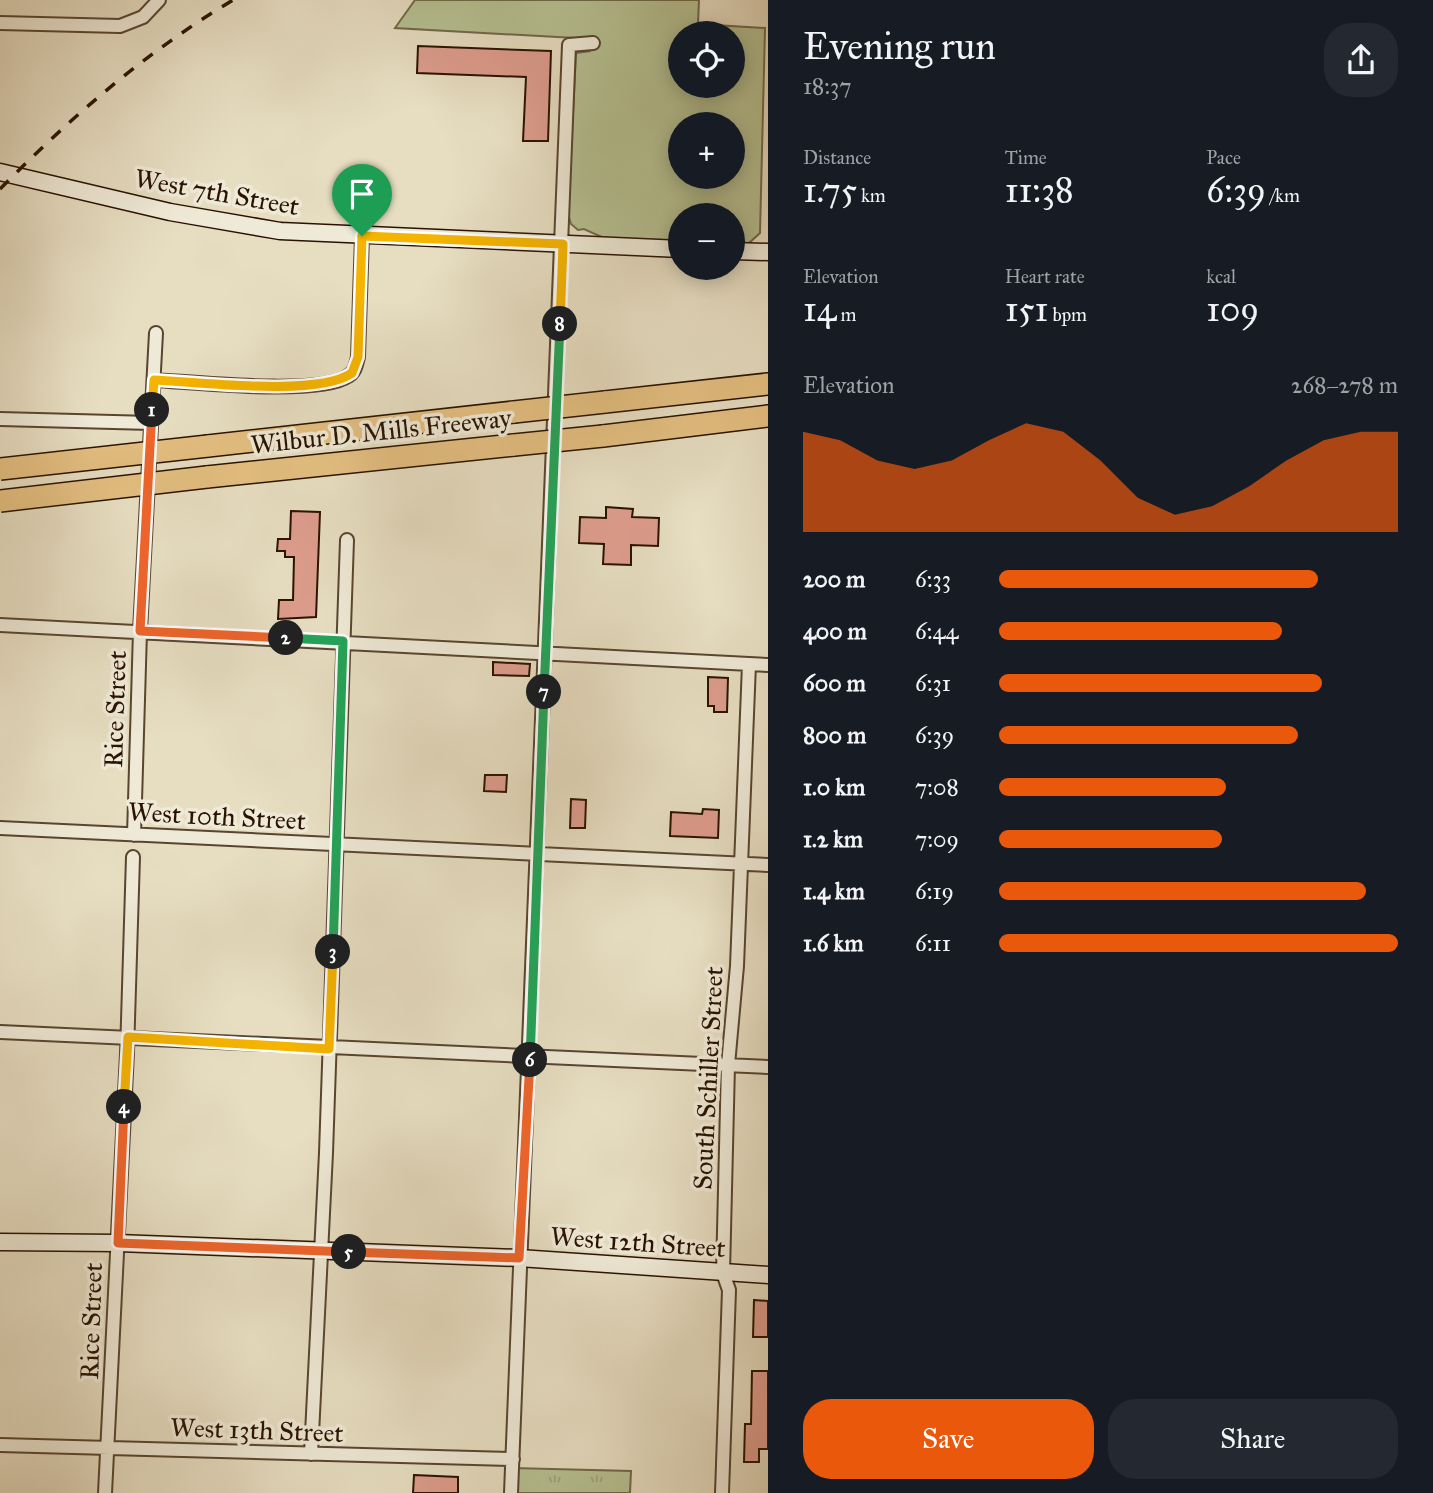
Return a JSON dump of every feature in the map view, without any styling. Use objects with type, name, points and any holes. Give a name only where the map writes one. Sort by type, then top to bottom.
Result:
[{"type":"highway","name":"Wilbur D. Mills Freeway","points":[[0,469],[768,384]]},
{"type":"highway","name":"Wilbur D. Mills Freeway","points":[[0,501],[768,416]]},
{"type":"highway","points":[[671,426],[768,430]]},
{"type":"street","points":[[0,23],[120,26],[143,17],[159,0]]},
{"type":"street","points":[[511,1493],[569,45],[593,43]]},
{"type":"street","name":"West 7th Street","points":[[0,172],[217,221],[281,231],[668,248]]},
{"type":"street","points":[[154,380],[265,386],[322,384],[345,378],[352,373],[358,357],[362,236]]},
{"type":"street","points":[[745,251],[768,252]]},
{"type":"street","name":"Rice Street","points":[[134,835],[140,631],[156,333]]},
{"type":"street","points":[[0,419],[151,423]]},
{"type":"street","points":[[311,1454],[347,540]]},
{"type":"street","points":[[0,625],[546,651],[768,665]]},
{"type":"street","name":"South Schiller Street","points":[[722,1493],[729,1290],[723,1273],[728,1065],[737,966],[749,664]]},
{"type":"street","name":"West 10th Street","points":[[0,828],[768,865]]},
{"type":"street","name":"Rice Street","points":[[105,1493],[128,1037],[133,857]]},
{"type":"street","points":[[0,1032],[768,1068]]},
{"type":"street","name":"West 12th Street","points":[[0,1242],[118,1243],[519,1258],[768,1275]]},
{"type":"street","name":"West 13th Street","points":[[0,1445],[513,1458]]},
{"type":"green space","points":[[415,0],[699,0],[698,21],[668,21],[668,98],[745,98],[745,27],[765,28],[760,233],[749,243],[745,243],[745,203],[668,203],[668,240],[604,238],[584,229],[578,230],[571,224],[568,214],[576,53],[590,51],[593,39],[395,28]]},
{"type":"green space","points":[[512,1468],[631,1471],[630,1493],[511,1493]]},
{"type":"building","points":[[418,46],[551,51],[548,141],[523,141],[526,77],[417,73]]},
{"type":"building","points":[[606,507],[633,509],[632,517],[659,518],[658,546],[631,545],[631,565],[603,564],[604,544],[579,543],[580,517],[606,518]]},
{"type":"building","points":[[291,511],[320,512],[316,617],[278,619],[279,600],[293,600],[294,557],[285,557],[285,551],[277,551],[278,539],[290,539]]},
{"type":"building","points":[[493,662],[530,664],[529,676],[493,675]]},
{"type":"building","points":[[708,677],[728,678],[727,712],[714,712],[714,706],[708,706]]},
{"type":"building","points":[[485,775],[507,775],[506,792],[484,791]]},
{"type":"building","points":[[571,799],[586,800],[585,828],[570,828]]},
{"type":"building","points":[[703,809],[719,810],[718,838],[670,836],[671,812],[702,814]]},
{"type":"building","points":[[754,1300],[768,1301],[768,1337],[753,1337]]},
{"type":"building","points":[[752,1371],[768,1371],[768,1449],[759,1449],[759,1462],[744,1462],[745,1424],[751,1424]]},
{"type":"building","points":[[414,1475],[458,1477],[458,1493],[413,1493]]},
{"type":"railway","points":[[0,189],[54,136],[110,87],[170,41],[233,0]]},
{"type":"route","points":[[362,236],[563,244],[531,1040],[519,1258],[118,1243],[128,1037],[329,1049],[330,1032],[336,833],[341,765],[343,641],[140,631],[154,380],[265,386],[322,384],[345,378],[352,373],[358,357],[362,236]]}]
